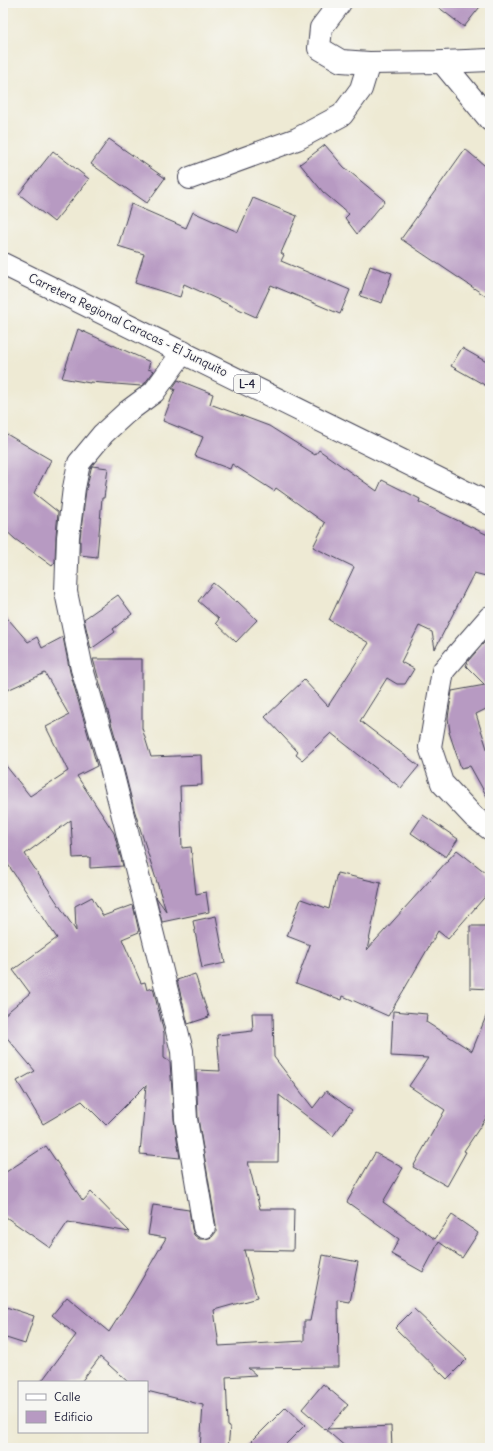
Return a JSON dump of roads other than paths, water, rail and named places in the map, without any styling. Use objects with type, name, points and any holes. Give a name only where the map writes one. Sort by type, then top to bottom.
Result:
[{"type":"street","points":[[340,3],[321,28],[319,48],[341,61],[369,63],[490,60]]},
{"type":"street","points":[[442,62],[490,120]]},
{"type":"street","points":[[190,178],[297,139],[342,115],[361,89],[369,63]]},
{"type":"street","name":"Carretera Regional Caracas - El Junquito","points":[[3,264],[490,504]]},
{"type":"street","points":[[183,352],[154,392],[127,412],[103,434],[79,463],[74,488],[68,538],[66,592],[82,669],[110,764],[182,1051],[186,1119],[204,1227]]},
{"type":"street","points":[[490,617],[443,671],[430,747],[442,783],[474,817],[490,829]]}]
